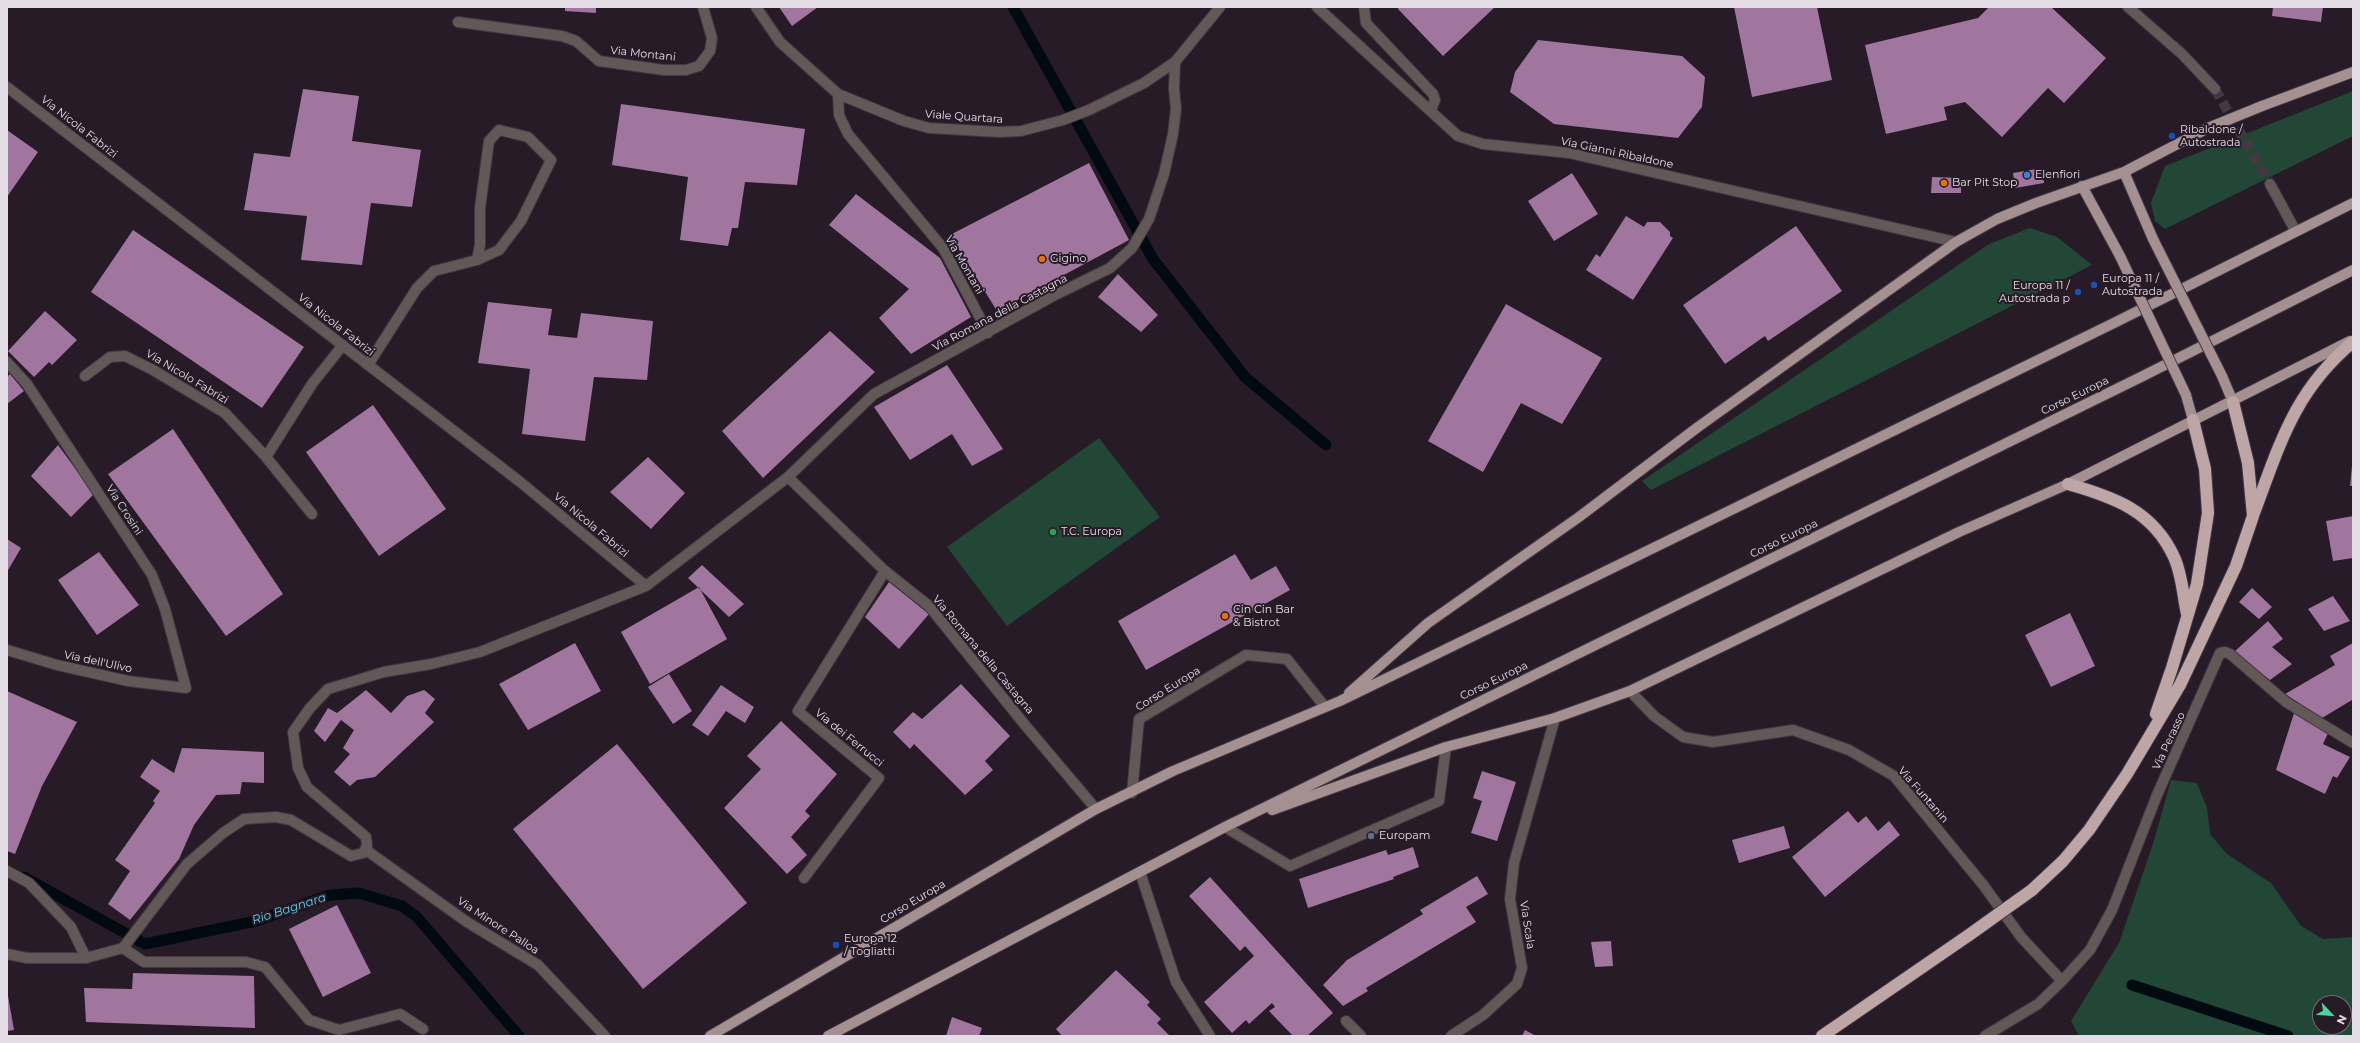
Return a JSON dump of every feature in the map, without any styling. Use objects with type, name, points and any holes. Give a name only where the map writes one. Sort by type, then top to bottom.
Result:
[{"type":"highway","points":[[1822,1036],[2032,890],[2063,861],[2089,830],[2110,802],[2180,685],[2209,626],[2236,566],[2253,516],[2288,424],[2317,376],[2353,341]]},
{"type":"highway","points":[[2233,402],[2248,463],[2253,516]]},
{"type":"highway","points":[[2147,739],[2172,668],[2202,559],[2208,513],[2205,469],[2193,420]]},
{"type":"highway","points":[[2068,484],[2108,496],[2139,513],[2161,533],[2175,559],[2187,615]]},
{"type":"main road","points":[[1340,701],[1428,623],[1579,517],[1704,422],[1956,242],[1996,219],[2082,186],[2124,172],[2208,128],[2353,72]]},
{"type":"main road","points":[[2124,172],[2154,239],[2222,376],[2233,402]]},
{"type":"main road","points":[[2082,186],[2120,256],[2186,395],[2193,420]]},
{"type":"main road","name":"Corso Europa","points":[[710,1036],[1096,809],[1173,771],[1340,701],[2116,322],[2295,230],[2353,202]]},
{"type":"main road","name":"Corso Europa","points":[[828,1036],[1225,826],[2143,376],[2353,270]]},
{"type":"main road","points":[[1225,826],[1446,747],[1555,718],[1630,691],[1952,535],[2068,484],[2353,341]]},
{"type":"street","name":"Via Montani","points":[[458,22],[562,36],[576,41],[599,61],[664,70],[686,70],[699,66],[710,51],[712,38],[703,7]]},
{"type":"street","name":"Viale Quartara","points":[[756,7],[780,42],[838,94],[904,121],[929,128],[999,132],[1020,131],[1063,120],[1089,110],[1144,83],[1175,62]]},
{"type":"street","points":[[1175,62],[1220,7]]},
{"type":"street","name":"Via Gianni Ribaldone","points":[[1317,7],[1458,136],[1483,144],[1569,153],[1956,242]]},
{"type":"street","points":[[1364,7],[1366,23],[1433,94],[1435,100],[1431,110]]},
{"type":"street","points":[[2128,7],[2182,54],[2215,90]]},
{"type":"street","name":"Via Romana della Castagna","points":[[366,850],[367,841],[363,834],[307,787],[298,768],[293,732],[310,708],[328,689],[384,672],[431,664],[480,652],[646,586],[788,477],[874,394],[1055,296],[1110,268],[1132,248],[1149,219],[1164,174],[1173,134],[1176,109],[1175,62]]},
{"type":"street","name":"Via Nicola Fabrizi","points":[[7,87],[519,481],[646,586]]},
{"type":"street","name":"Via Montani","points":[[838,94],[839,115],[848,134],[943,248],[988,333]]},
{"type":"street","points":[[368,365],[417,288],[434,271],[477,260],[499,250],[521,221],[551,160],[528,137],[499,130],[489,141],[480,208],[480,245],[477,260]]},
{"type":"street","points":[[2270,184],[2295,230]]},
{"type":"street","points":[[266,457],[312,384],[343,345]]},
{"type":"street","name":"Via Nicolo Fabrizi","points":[[85,376],[110,357],[125,356],[153,370],[225,414],[266,457],[312,514]]},
{"type":"street","name":"Via Crosini","points":[[7,362],[27,384],[152,575],[165,609],[186,688]]},
{"type":"street","name":"Via Romana della Castagna","points":[[788,477],[885,571],[929,606],[1025,725],[1096,809]]},
{"type":"street","name":"Via dei Ferrucci","points":[[804,878],[879,778],[798,711],[885,571]]},
{"type":"street","name":"Via dell'Ulivo","points":[[7,650],[57,665],[128,681],[186,688]]},
{"type":"street","name":"Via Perasso","points":[[2062,981],[2090,950],[2112,910],[2157,795],[2220,653],[2225,652],[2230,654],[2286,702],[2353,743]]},
{"type":"street","name":"Corso Europa","points":[[1132,792],[1139,719],[1246,655],[1287,659],[1325,707]]},
{"type":"street","name":"Via Funtanin","points":[[1630,691],[1654,716],[1683,737],[1713,742],[1793,730],[1850,750],[1894,776],[1984,886],[2021,936],[2062,981]]},
{"type":"street","name":"Via Scala","points":[[1451,1036],[1483,1015],[1517,984],[1522,968],[1510,899],[1514,863],[1555,718]]},
{"type":"street","points":[[1225,826],[1290,866],[1439,801],[1446,747]]},
{"type":"street","points":[[7,954],[27,958],[86,958],[123,948],[187,864],[223,833],[244,819],[276,817],[291,820],[351,856],[359,855],[366,850]]},
{"type":"street","name":"Via Minore Palloa","points":[[366,850],[467,922],[538,965],[605,1036]]},
{"type":"street","points":[[7,871],[29,883],[71,927],[86,958]]},
{"type":"street","points":[[1140,872],[1176,982],[1210,1036]]},
{"type":"street","points":[[123,948],[144,962],[246,962],[266,967],[309,1020],[339,1030],[400,1014],[423,1029]]},
{"type":"street","points":[[1985,1036],[2038,1004],[2062,981]]},
{"type":"street","points":[[1346,1021],[1360,1036]]},
{"type":"green space","points":[[2353,91],[2353,136],[2165,229],[2155,221],[2151,203],[2165,166]]},
{"type":"green space","points":[[2030,228],[2057,237],[2092,265],[1651,490],[1642,481],[1989,244]]},
{"type":"green space","name":"T.C. Europa","points":[[1099,438],[1160,517],[1007,626],[947,547]]},
{"type":"green space","points":[[2171,780],[2197,783],[2207,808],[2210,834],[2227,854],[2271,883],[2301,926],[2323,939],[2353,937],[2353,1036],[2079,1036],[2071,1021],[2119,943],[2153,844]]},
{"type":"building","points":[[565,7],[596,7],[596,13],[565,11]]},
{"type":"building","points":[[779,7],[818,7],[792,26]]},
{"type":"building","points":[[1399,7],[1495,7],[1443,56],[1398,9]]},
{"type":"building","points":[[1734,7],[1817,7],[1832,80],[1752,97]]},
{"type":"building","points":[[1989,7],[2051,7],[2106,58],[2064,103],[2048,88],[2002,137],[1965,102],[1944,107],[1947,120],[1886,134],[1865,45],[1978,18]]},
{"type":"building","points":[[2273,7],[2323,7],[2321,22],[2272,16]]},
{"type":"building","points":[[1538,40],[1682,56],[1705,77],[1702,107],[1678,138],[1554,124],[1510,92],[1515,72]]},
{"type":"building","points":[[303,89],[359,96],[352,141],[421,150],[412,207],[371,203],[362,265],[301,260],[307,216],[244,210],[254,153],[290,157]]},
{"type":"building","points":[[621,104],[805,129],[797,185],[745,182],[738,228],[732,228],[728,246],[680,240],[688,177],[612,165]]},
{"type":"building","points":[[7,130],[38,152],[7,197]]},
{"type":"building","points":[[1089,163],[1129,240],[997,311],[950,235]]},
{"type":"building","points":[[2042,168],[2044,183],[2015,188],[2013,173]]},
{"type":"building","points":[[1572,173],[1598,214],[1554,241],[1528,201]]},
{"type":"building","points":[[1932,177],[1961,178],[1961,193],[1931,193]]},
{"type":"building","points":[[856,194],[940,258],[971,317],[911,354],[879,318],[909,289],[829,225]]},
{"type":"building","points":[[1626,216],[1644,227],[1647,222],[1660,222],[1670,232],[1670,236],[1673,238],[1633,300],[1586,270],[1596,254],[1600,257]]},
{"type":"building","points":[[1796,226],[1842,291],[1768,341],[1765,336],[1725,364],[1683,305]]},
{"type":"building","points":[[133,230],[304,347],[262,408],[91,292]]},
{"type":"building","points":[[1118,274],[1158,315],[1141,332],[1098,297]]},
{"type":"building","points":[[488,302],[552,309],[548,335],[577,338],[581,313],[653,321],[647,380],[594,377],[585,441],[522,434],[530,369],[478,363]]},
{"type":"building","points":[[1506,304],[1602,358],[1562,424],[1521,403],[1483,472],[1428,441]]},
{"type":"building","points":[[45,311],[77,340],[52,365],[49,362],[34,377],[8,351]]},
{"type":"building","points":[[830,331],[875,372],[763,478],[722,431]]},
{"type":"building","points":[[947,365],[1003,449],[972,466],[952,434],[910,460],[874,407]]},
{"type":"building","points":[[10,374],[24,391],[7,404],[7,377]]},
{"type":"building","points":[[373,405],[446,509],[379,556],[306,452]]},
{"type":"building","points":[[173,429],[283,594],[226,636],[108,474]]},
{"type":"building","points":[[58,445],[94,494],[71,517],[31,476]]},
{"type":"building","points":[[648,457],[685,493],[651,529],[610,492]]},
{"type":"building","points":[[2352,466],[2353,486],[2350,486]]},
{"type":"building","points":[[2353,516],[2353,558],[2333,561],[2326,521]]},
{"type":"building","points":[[7,539],[21,548],[7,572]]},
{"type":"building","points":[[99,552],[139,605],[97,635],[58,580]]},
{"type":"building","points":[[1235,554],[1251,580],[1276,566],[1290,590],[1146,670],[1118,621]]},
{"type":"building","points":[[702,565],[744,604],[729,617],[688,578]]},
{"type":"building","points":[[889,582],[929,614],[899,649],[865,617]]},
{"type":"building","points":[[699,587],[727,639],[650,684],[621,632]]},
{"type":"building","points":[[2252,588],[2272,607],[2259,619],[2239,602]]},
{"type":"building","points":[[2333,596],[2350,621],[2324,631],[2308,609]]},
{"type":"building","points":[[2070,613],[2095,666],[2051,687],[2025,635]]},
{"type":"building","points":[[2268,621],[2283,639],[2272,647],[2292,664],[2270,680],[2234,652]]},
{"type":"building","points":[[575,643],[601,691],[528,730],[499,684]]},
{"type":"building","points":[[2353,643],[2353,702],[2352,700],[2322,718],[2285,694],[2335,665],[2330,656]]},
{"type":"building","points":[[669,674],[692,711],[673,724],[648,687]]},
{"type":"building","points":[[961,684],[1010,736],[985,761],[993,770],[965,795],[914,744],[910,749],[893,732],[913,712],[922,719]]},
{"type":"building","points":[[721,685],[754,707],[745,723],[726,711],[708,736],[692,725]]},
{"type":"building","points":[[366,690],[391,713],[407,696],[424,690],[435,699],[425,713],[434,722],[375,777],[357,780],[350,786],[334,772],[350,754],[343,748],[354,730],[341,720],[325,742],[314,731],[328,708],[337,713]]},
{"type":"building","points":[[7,691],[77,722],[42,786],[15,854],[7,851]]},
{"type":"building","points":[[2295,710],[2329,731],[2323,744],[2350,757],[2337,778],[2333,776],[2325,794],[2276,770]]},
{"type":"building","points":[[781,721],[837,774],[805,811],[810,816],[791,837],[807,855],[787,874],[724,808],[761,769],[747,756]]},
{"type":"building","points":[[617,744],[747,903],[643,989],[513,829]]},
{"type":"building","points":[[182,748],[264,752],[264,783],[242,782],[240,794],[216,795],[194,825],[179,859],[130,920],[108,904],[130,871],[115,860],[155,803],[153,801],[160,791],[140,777],[152,759],[174,773]]},
{"type":"building","points":[[1482,771],[1516,782],[1497,841],[1471,833],[1482,801],[1473,798]]},
{"type":"building","points":[[1848,811],[1858,823],[1866,816],[1878,831],[1889,821],[1900,835],[1825,897],[1792,857]]},
{"type":"building","points":[[1784,826],[1790,848],[1739,863],[1732,840]]},
{"type":"building","points":[[1413,847],[1419,867],[1393,877],[1394,879],[1308,908],[1299,879],[1386,850],[1388,855]]},
{"type":"building","points":[[1477,876],[1488,894],[1466,907],[1476,922],[1366,988],[1368,991],[1343,1006],[1323,985],[1347,960],[1423,914],[1420,910]]},
{"type":"building","points":[[1210,877],[1333,1013],[1307,1036],[1293,1036],[1269,1011],[1275,1007],[1272,1003],[1249,1024],[1246,1020],[1232,1033],[1204,1002],[1254,956],[1245,946],[1240,951],[1189,896]]},
{"type":"building","points":[[337,905],[371,973],[323,997],[289,929]]},
{"type":"building","points":[[1611,941],[1613,966],[1595,967],[1591,942]]},
{"type":"building","points":[[1116,970],[1150,1002],[1147,1005],[1161,1019],[1157,1023],[1170,1036],[1062,1036],[1056,1029]]},
{"type":"building","points":[[133,973],[254,976],[255,1028],[86,1022],[84,988],[132,989]]},
{"type":"building","points":[[7,990],[14,1030],[7,1031]]},
{"type":"building","points":[[952,1017],[982,1028],[979,1036],[946,1036]]},
{"type":"building","points":[[1525,1030],[1536,1036],[1522,1036]]},
{"type":"waterway","points":[[1013,7],[1153,259],[1245,377],[1326,445]]},
{"type":"waterway","name":"Rio Bagnara","points":[[24,877],[145,944],[256,921],[330,895],[359,893],[402,906],[416,916],[519,1036]]},
{"type":"waterway","points":[[2132,985],[2288,1036]]},
{"type":"tunnel","points":[[2215,89],[2270,184]]},
{"type":"place","name":"Ribaldone / Autostrada","points":[[2172,136]]},
{"type":"place","name":"Elenfiori","points":[[2027,175]]},
{"type":"place","name":"Bar Pit Stop","points":[[1944,183]]},
{"type":"place","name":"Gigino","points":[[1042,259]]},
{"type":"place","name":"Europa 11 / Autostrada","points":[[2094,285]]},
{"type":"place","name":"Europa 11 / Autostrada p","points":[[2078,292]]},
{"type":"place","name":"T.C. Europa","points":[[1053,532]]},
{"type":"place","name":"Cin Cin Bar & Bistrot","points":[[1225,616]]},
{"type":"place","name":"Europam","points":[[1371,836]]},
{"type":"place","name":"Europa 12 / Togliatti","points":[[836,945]]}]
